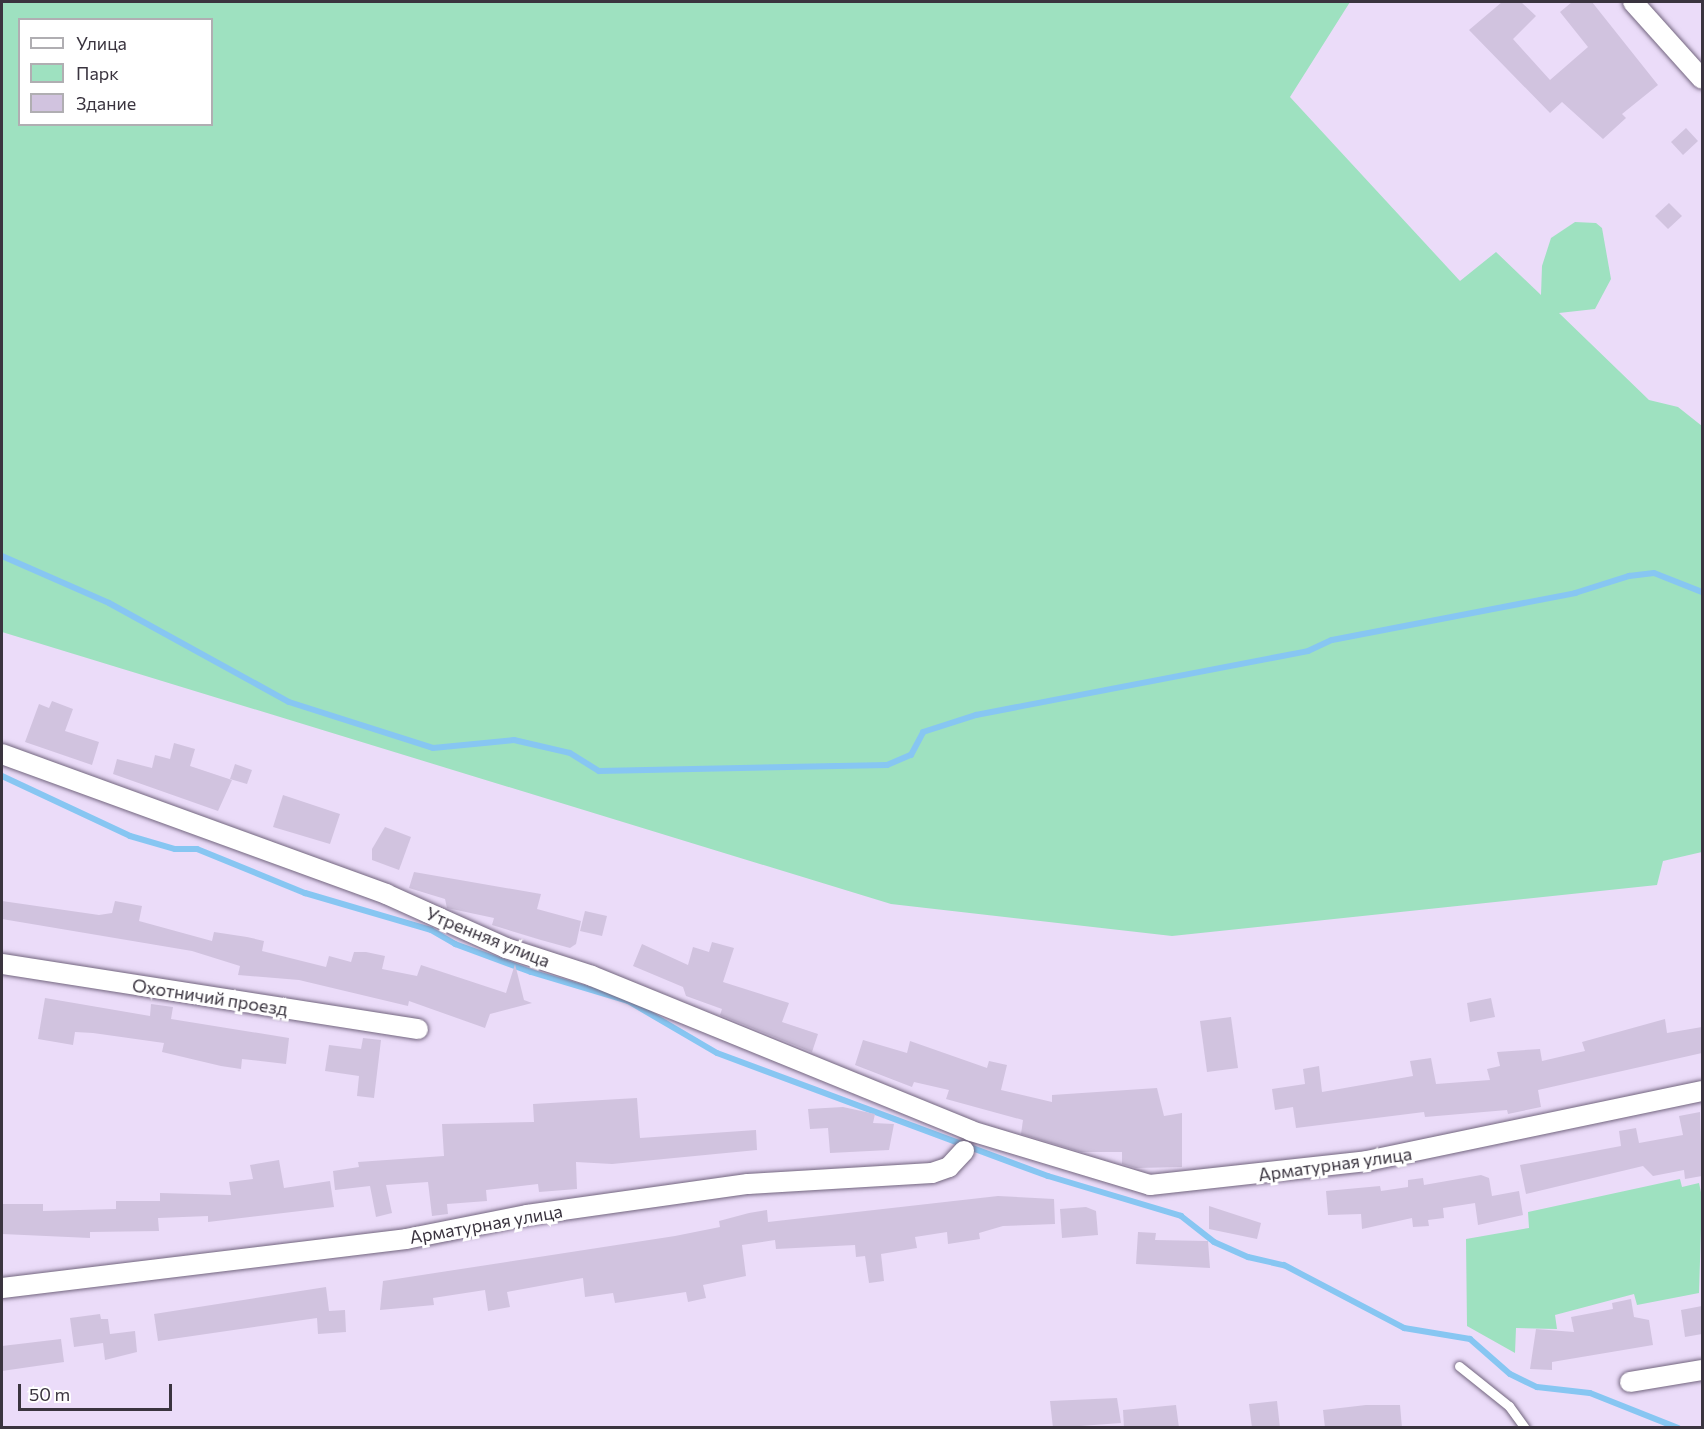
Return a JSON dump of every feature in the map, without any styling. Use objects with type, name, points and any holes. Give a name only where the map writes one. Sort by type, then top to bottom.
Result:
[{"type":"street","points":[[1633,2],[1702,79]]},
{"type":"street","name":"Утренняя улица","points":[[2,753],[386,894],[506,948],[592,976],[968,1140]]},
{"type":"street","name":"Охотничий проезд","points":[[2,964],[418,1029]]},
{"type":"street","name":"Арматурная улица","points":[[2,1288],[406,1239],[527,1215],[748,1184],[932,1173],[948,1167],[968,1140],[1113,1178],[1181,1185],[1389,1157],[1702,1091]]},
{"type":"street","points":[[1630,1382],[1702,1370]]},
{"type":"lane","points":[[1459,1366],[1509,1406],[1526,1428]]},
{"type":"green space","points":[[2,2],[1350,2],[1290,97],[1460,281],[1496,252],[1541,295],[1542,266],[1551,238],[1575,222],[1596,223],[1602,228],[1611,279],[1595,309],[1559,313],[1649,400],[1678,407],[1702,426],[1702,852],[1663,861],[1657,885],[1172,936],[891,904],[2,632]]},
{"type":"green space","points":[[1680,1179],[1682,1187],[1699,1183],[1702,1197],[1699,1293],[1637,1305],[1634,1294],[1555,1315],[1557,1329],[1516,1328],[1515,1353],[1467,1326],[1466,1239],[1529,1228],[1528,1212]]},
{"type":"building","points":[[1502,2],[1521,2],[1536,16],[1513,39],[1550,80],[1588,47],[1560,12],[1572,2],[1592,2],[1658,85],[1622,114],[1626,118],[1603,139],[1562,102],[1550,113],[1469,30]]},
{"type":"building","points":[[1686,128],[1698,141],[1683,155],[1671,142]]},
{"type":"building","points":[[1669,203],[1682,216],[1668,229],[1655,216]]},
{"type":"building","points":[[52,701],[73,709],[65,731],[99,742],[92,765],[25,742],[39,704],[49,708]]},
{"type":"building","points":[[174,743],[195,749],[190,766],[232,780],[218,811],[113,774],[117,759],[152,768],[155,755],[170,759]]},
{"type":"building","points":[[235,764],[252,770],[247,784],[230,779]]},
{"type":"building","points":[[283,795],[340,814],[330,844],[273,827]]},
{"type":"building","points":[[385,827],[411,837],[399,870],[372,860],[372,849]]},
{"type":"building","points":[[414,872],[541,894],[537,909],[581,921],[576,944],[570,948],[541,940],[492,925],[494,918],[447,908],[445,899],[409,888]]},
{"type":"building","points":[[2,901],[99,915],[112,913],[115,901],[142,906],[139,921],[212,941],[214,932],[247,937],[264,941],[262,951],[326,967],[329,956],[351,962],[354,952],[366,952],[385,956],[382,969],[417,976],[421,965],[506,993],[515,964],[524,1000],[532,1003],[490,1014],[485,1028],[409,1001],[408,1006],[299,980],[238,975],[240,966],[192,951],[2,919]]},
{"type":"building","points":[[585,911],[607,916],[602,936],[580,931]]},
{"type":"building","points":[[712,942],[734,948],[723,982],[789,1003],[782,1022],[818,1034],[812,1052],[720,1015],[722,1009],[686,996],[683,987],[633,966],[642,944],[688,965],[693,947],[709,952]]},
{"type":"building","points":[[45,998],[150,1016],[151,1004],[173,1007],[171,1019],[289,1038],[286,1064],[242,1059],[241,1069],[221,1066],[162,1052],[164,1043],[93,1033],[75,1032],[73,1045],[38,1039]]},
{"type":"building","points":[[1491,998],[1495,1017],[1470,1022],[1467,1003]]},
{"type":"building","points":[[1231,1017],[1238,1068],[1207,1072],[1200,1021]]},
{"type":"building","points":[[1665,1019],[1667,1033],[1702,1027],[1702,1053],[1538,1090],[1541,1107],[1508,1114],[1507,1110],[1425,1117],[1424,1112],[1296,1128],[1293,1107],[1275,1110],[1272,1089],[1305,1084],[1303,1069],[1319,1066],[1322,1092],[1413,1076],[1410,1061],[1431,1058],[1436,1084],[1490,1080],[1487,1069],[1500,1066],[1497,1052],[1540,1049],[1542,1061],[1585,1051],[1582,1042]]},
{"type":"building","points":[[363,1038],[381,1040],[374,1098],[357,1096],[359,1076],[325,1071],[329,1045],[361,1049]]},
{"type":"building","points":[[863,1040],[907,1053],[910,1041],[987,1068],[989,1061],[1007,1065],[1001,1090],[1052,1102],[1052,1095],[1157,1088],[1164,1116],[1182,1113],[1182,1167],[1136,1168],[1122,1164],[1122,1152],[1081,1152],[1021,1134],[1023,1120],[946,1099],[949,1090],[914,1082],[912,1087],[855,1065]]},
{"type":"building","points":[[637,1098],[640,1138],[756,1130],[757,1150],[612,1164],[576,1162],[577,1189],[539,1192],[538,1184],[486,1190],[487,1201],[447,1204],[448,1214],[432,1216],[428,1182],[386,1185],[392,1213],[376,1217],[370,1186],[335,1190],[333,1171],[359,1167],[358,1162],[444,1156],[442,1124],[534,1122],[533,1104]]},
{"type":"building","points":[[843,1107],[875,1114],[873,1123],[894,1124],[889,1150],[830,1153],[828,1128],[810,1129],[808,1109]]},
{"type":"building","points":[[1700,1112],[1702,1176],[1685,1179],[1684,1170],[1653,1176],[1643,1166],[1526,1194],[1520,1165],[1621,1146],[1619,1131],[1636,1128],[1639,1143],[1683,1135],[1679,1116]]},
{"type":"building","points":[[279,1160],[284,1188],[330,1181],[334,1207],[208,1222],[208,1216],[158,1218],[159,1231],[90,1232],[90,1238],[2,1234],[2,1204],[43,1204],[43,1211],[116,1209],[116,1201],[160,1201],[160,1193],[231,1195],[229,1182],[253,1179],[250,1165]]},
{"type":"building","points":[[1481,1175],[1489,1178],[1492,1196],[1519,1191],[1523,1215],[1478,1225],[1475,1203],[1443,1208],[1444,1218],[1428,1220],[1429,1226],[1413,1227],[1412,1218],[1362,1229],[1361,1214],[1328,1215],[1326,1191],[1380,1186],[1381,1191],[1408,1187],[1408,1180],[1423,1178],[1424,1185]]},
{"type":"building","points":[[998,1196],[1054,1199],[1055,1224],[1003,1226],[979,1233],[980,1239],[948,1244],[947,1232],[915,1237],[917,1248],[881,1254],[884,1281],[869,1283],[865,1256],[856,1257],[855,1245],[776,1249],[775,1240],[742,1245],[746,1276],[703,1285],[706,1298],[688,1302],[686,1292],[615,1303],[613,1293],[585,1297],[583,1278],[507,1292],[510,1307],[488,1311],[485,1290],[433,1298],[434,1305],[380,1310],[383,1281],[675,1236],[720,1227],[719,1221],[749,1213],[767,1210],[768,1222]]},
{"type":"building","points":[[1209,1206],[1261,1223],[1257,1239],[1209,1229]]},
{"type":"building","points":[[1086,1207],[1096,1211],[1098,1235],[1062,1238],[1060,1209]]},
{"type":"building","points":[[1138,1232],[1156,1233],[1155,1240],[1208,1241],[1210,1268],[1136,1264]]},
{"type":"building","points":[[326,1287],[329,1311],[345,1310],[346,1332],[318,1334],[317,1318],[158,1341],[154,1314]]},
{"type":"building","points":[[1631,1299],[1634,1317],[1649,1320],[1653,1345],[1552,1362],[1552,1370],[1530,1369],[1536,1329],[1574,1332],[1571,1317],[1613,1309],[1612,1303]]},
{"type":"building","points":[[1702,1306],[1702,1334],[1685,1337],[1681,1310]]},
{"type":"building","points":[[100,1314],[101,1319],[108,1319],[110,1334],[135,1331],[137,1352],[105,1360],[103,1343],[74,1347],[70,1318]]},
{"type":"building","points":[[61,1339],[64,1362],[2,1371],[2,1346]]},
{"type":"building","points":[[1117,1398],[1121,1423],[1053,1428],[1050,1401]]},
{"type":"building","points":[[1277,1401],[1280,1428],[1252,1428],[1249,1404]]},
{"type":"building","points":[[1176,1405],[1179,1428],[1124,1428],[1123,1410]]},
{"type":"building","points":[[1366,1405],[1400,1405],[1402,1428],[1325,1428],[1323,1410]]},
{"type":"waterway","points":[[2,556],[109,603],[289,702],[433,748],[514,740],[570,753],[599,771],[887,765],[911,755],[923,732],[976,715],[1308,651],[1332,640],[1575,593],[1629,576],[1654,573],[1702,592]]},
{"type":"waterway","points":[[2,776],[130,836],[175,849],[197,849],[305,893],[431,930],[455,944],[531,972],[628,1001],[717,1053],[1048,1176],[1181,1216],[1214,1242],[1248,1257],[1284,1265],[1404,1328],[1470,1339],[1510,1374],[1537,1387],[1590,1393],[1678,1428]]}]
